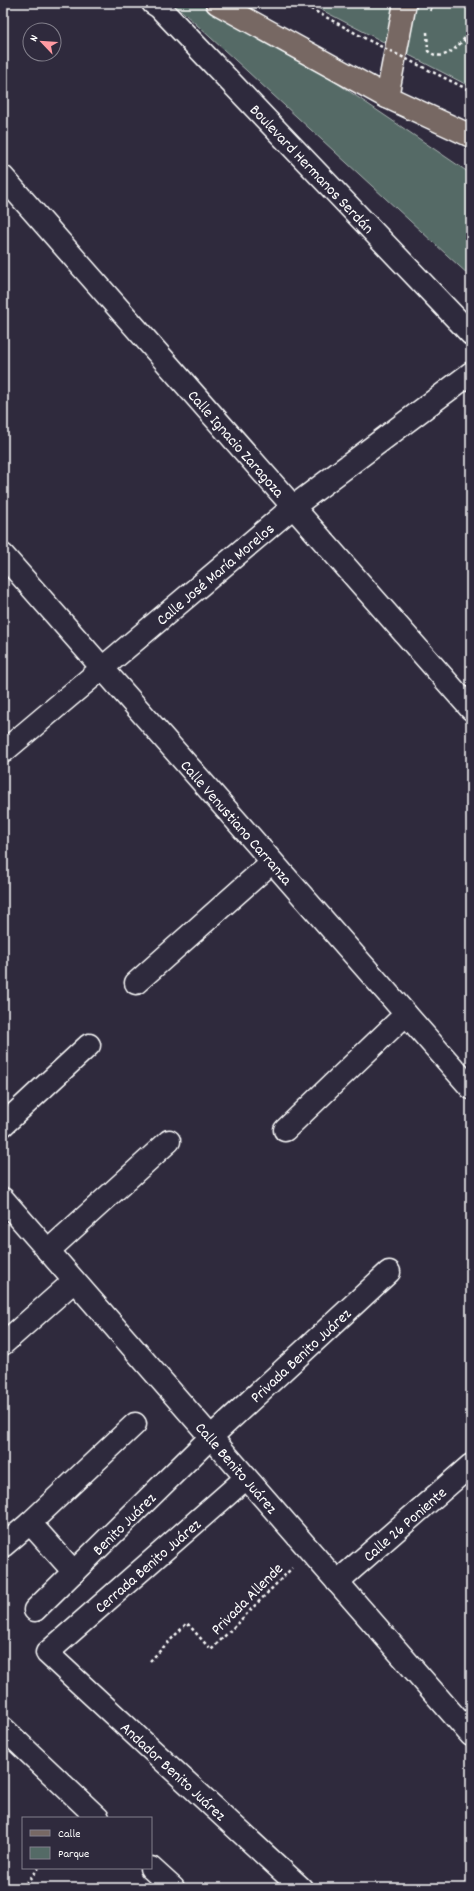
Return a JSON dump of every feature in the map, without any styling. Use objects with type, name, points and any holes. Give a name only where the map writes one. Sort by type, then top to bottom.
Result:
[{"type":"main road","points":[[217,3],[387,97],[471,136]]},
{"type":"main road","points":[[387,97],[405,3]]},
{"type":"street","name":"Boulevard Hermanos Serdán","points":[[153,3],[165,13],[471,334]]},
{"type":"street","name":"Calle Ignacio Zaragoza","points":[[3,177],[471,709]]},
{"type":"street","name":"Calle José María Morelos","points":[[3,752],[293,507],[471,373]]},
{"type":"street","name":"Calle Venustiano Carranza","points":[[3,555],[470,1086]]},
{"type":"street","points":[[136,983],[272,862]]},
{"type":"street","points":[[285,1130],[406,1014]]},
{"type":"street","points":[[3,1125],[89,1045]]},
{"type":"street","points":[[48,1251],[170,1141]]},
{"type":"street","name":"Calle Benito Juárez","points":[[3,1199],[471,1735]]},
{"type":"street","name":"Privada Benito Juárez","points":[[211,1437],[389,1272]]},
{"type":"street","points":[[3,1344],[74,1281]]},
{"type":"street","points":[[3,1546],[30,1523],[135,1424]]},
{"type":"street","name":"Benito Juárez","points":[[35,1610],[211,1437]]},
{"type":"street","name":"Calle 26 Poniente","points":[[337,1582],[471,1465]]},
{"type":"street","name":"Cerrada Benito Juárez","points":[[47,1653],[246,1478]]},
{"type":"street","points":[[30,1523],[74,1572]]},
{"type":"street","name":"Andador Benito Juárez","points":[[47,1653],[301,1888]]},
{"type":"street","points":[[3,1728],[97,1817]]},
{"type":"street","points":[[152,1869],[173,1888]]},
{"type":"path","points":[[300,3],[370,41],[471,91]]},
{"type":"path","points":[[429,16],[434,3]]},
{"type":"path","points":[[427,31],[428,51],[434,56],[441,57],[464,41],[471,29]]},
{"type":"path","points":[[464,41],[471,41]]},
{"type":"path","name":"Privada Allende","points":[[150,1661],[187,1623],[211,1650],[309,1550]]},
{"type":"path","points":[[22,1888],[38,1869]]},
{"type":"green space","points":[[173,3],[219,3],[471,174],[471,277]]},
{"type":"green space","points":[[308,3],[471,3],[471,87]]}]
